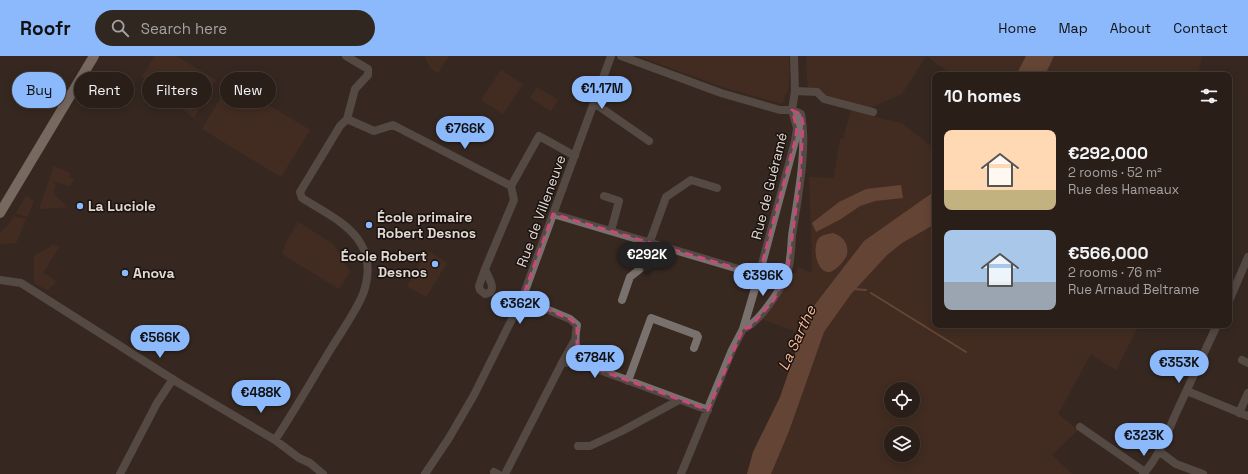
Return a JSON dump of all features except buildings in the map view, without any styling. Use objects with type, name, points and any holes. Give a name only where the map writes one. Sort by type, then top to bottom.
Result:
[{"type":"main road","points":[[0,213],[94,56]]},
{"type":"street","points":[[276,438],[363,295],[368,271],[366,256],[353,232],[302,198],[300,194],[302,188],[340,126],[347,119],[356,89],[368,75],[368,69],[346,56]]},
{"type":"street","name":"Rue de Villeneuve","points":[[425,474],[449,438],[474,395],[522,299],[611,56]]},
{"type":"street","points":[[621,56],[721,93],[780,110],[792,110],[801,114],[803,124],[802,151],[787,275],[773,300],[750,327],[743,329]]},
{"type":"street","name":"Rue de Guéramé","points":[[681,474],[732,350],[743,329],[759,275],[795,141],[797,128],[792,110],[795,91],[794,56]]},
{"type":"street","points":[[795,91],[817,92],[824,99],[873,112]]},
{"type":"street","points":[[594,103],[649,141]]},
{"type":"street","points":[[347,119],[374,131],[393,125],[511,186]]},
{"type":"street","points":[[486,269],[514,200],[511,186],[539,136],[575,156]]},
{"type":"street","points":[[622,300],[630,277],[640,268],[666,197],[691,180],[718,188]]},
{"type":"street","points":[[604,196],[619,201],[610,231]]},
{"type":"street","points":[[553,214],[759,275]]},
{"type":"street","points":[[1232,296],[1246,272],[1248,258]]},
{"type":"street","points":[[0,280],[20,283],[173,379],[235,416],[276,438],[299,458],[310,463],[323,474]]},
{"type":"street","points":[[505,474],[575,340],[577,325],[570,318],[522,299]]},
{"type":"street","points":[[628,381],[651,318],[697,335],[698,337],[694,348]]},
{"type":"street","points":[[1080,427],[1144,473],[1160,452],[1216,328]]},
{"type":"street","points":[[575,340],[582,361],[589,366],[708,410]]},
{"type":"street","points":[[562,363],[582,361]]},
{"type":"street","points":[[120,474],[157,403],[173,379]]},
{"type":"street","points":[[1187,391],[1248,416]]},
{"type":"street","points":[[1240,413],[1248,393]]},
{"type":"street","points":[[578,446],[590,446],[622,431],[679,400]]},
{"type":"street","points":[[1160,452],[1176,464],[1202,474]]},
{"type":"highlighted area","points":[[792,110],[801,114],[803,124],[800,179],[787,275],[773,301],[750,327],[743,329],[708,410],[589,366],[577,350],[577,325],[570,319],[522,299],[553,214],[759,275],[795,141],[797,128]]},
{"type":"shaded area","points":[[155,56],[176,56],[203,72],[145,72]]},
{"type":"shaded area","points":[[424,56],[449,56],[438,73],[431,69]]},
{"type":"shaded area","points":[[638,56],[789,56],[789,87],[782,104],[723,87]]},
{"type":"shaded area","points":[[806,56],[926,56],[902,94],[870,108],[808,92]]},
{"type":"shaded area","points":[[927,56],[1202,56],[1199,72],[948,72]]},
{"type":"shaded area","points":[[1026,56],[1054,56],[1046,72],[1018,72]]},
{"type":"shaded area","points":[[501,70],[523,84],[503,114],[481,100]]},
{"type":"shaded area","points":[[212,78],[216,80],[212,87]]},
{"type":"shaded area","points":[[537,87],[558,100],[551,111],[530,98]]},
{"type":"shaded area","points":[[220,99],[220,108],[273,108],[310,130],[281,177],[202,129]]},
{"type":"shaded area","points":[[852,107],[878,118],[901,123],[932,147],[932,328],[1137,328],[1116,370],[1091,354],[1058,414],[1078,430],[1052,455],[1072,474],[765,474],[802,334],[762,319],[791,273],[796,273],[798,267],[812,273],[809,177],[834,178],[840,139],[843,139]]},
{"type":"shaded area","points":[[181,108],[200,108],[194,118]]},
{"type":"shaded area","points":[[54,166],[70,173],[69,176],[74,180],[69,187],[54,181],[53,183],[56,185],[54,190],[57,197],[67,207],[39,209]]},
{"type":"shaded area","points":[[901,185],[903,198],[875,201],[860,206],[841,219],[816,232],[812,223],[839,202],[866,189]]},
{"type":"shaded area","points":[[932,193],[932,226],[902,243],[887,255],[851,294],[824,332],[789,431],[771,474],[747,474],[753,452],[780,397],[810,311],[864,241]]},
{"type":"shaded area","points":[[26,196],[34,201],[27,217],[16,213]]},
{"type":"shaded area","points":[[14,217],[26,219],[16,243],[0,244],[0,233]]},
{"type":"shaded area","points":[[298,222],[333,244],[350,272],[339,289],[282,254],[286,243]]},
{"type":"shaded area","points":[[833,233],[839,236],[846,243],[847,254],[839,266],[828,272],[824,271],[818,263],[816,258],[816,247],[819,238]]},
{"type":"shaded area","points":[[53,245],[59,247],[43,273],[56,282],[47,290],[34,283],[34,256]]},
{"type":"shaded area","points":[[428,251],[447,263],[426,297],[407,286]]},
{"type":"waterway","points":[[854,289],[866,290]]},
{"type":"waterway","points":[[871,293],[966,352]]},
{"type":"place","name":"La Luciole","points":[[80,206]]},
{"type":"place","name":"École primaire Robert Desnos","points":[[369,225]]},
{"type":"place","name":"École Robert Desnos","points":[[435,264]]},
{"type":"place","name":"Anova","points":[[125,273]]},
{"type":"water label","name":"La Sarthe","points":[[797,338]]}]
